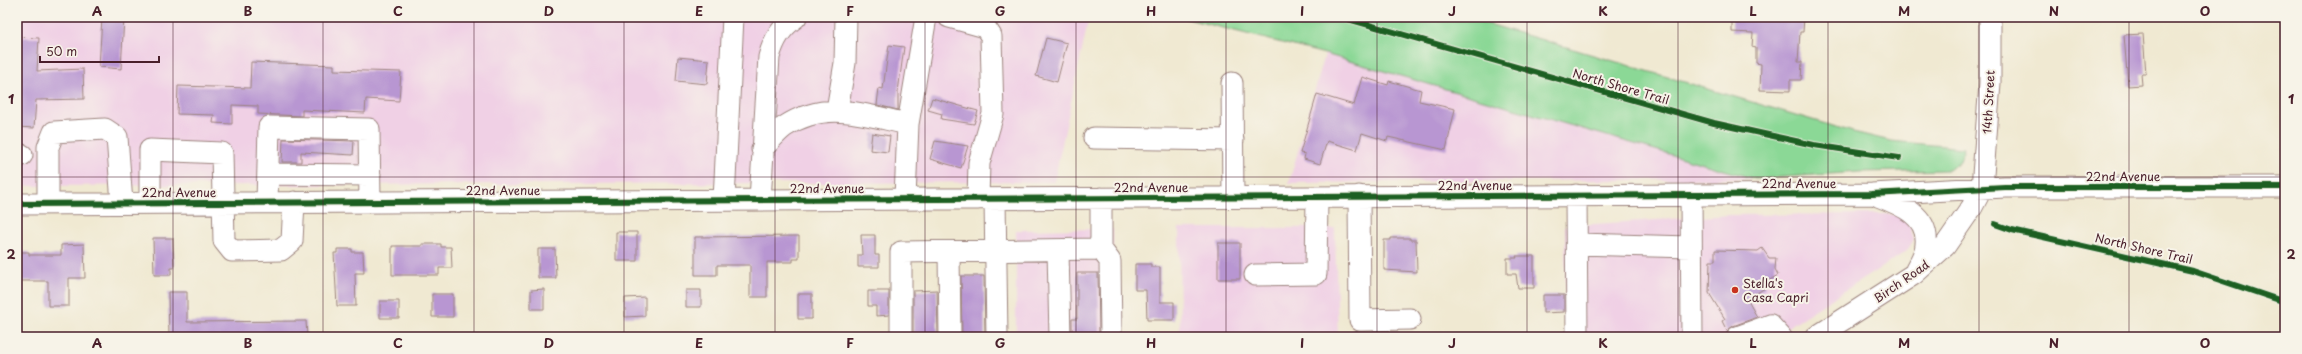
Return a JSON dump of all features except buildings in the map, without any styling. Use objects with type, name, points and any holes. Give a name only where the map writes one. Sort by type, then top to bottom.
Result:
[{"type":"street","points":[[724,200],[733,17]]},
{"type":"street","points":[[760,200],[762,149],[769,57],[774,40],[784,26],[796,17]]},
{"type":"street","points":[[837,110],[845,63],[846,17]]},
{"type":"street","points":[[905,199],[908,124],[926,17]]},
{"type":"street","points":[[949,17],[985,27],[990,36],[993,114],[979,163],[996,252],[997,337]]},
{"type":"street","name":"14th Street","points":[[1982,188],[1990,83],[1990,17]]},
{"type":"street","points":[[1232,83],[1233,197]]},
{"type":"street","points":[[762,149],[784,128],[811,114],[837,110],[908,124]]},
{"type":"street","points":[[267,202],[269,127],[369,129],[370,202]]},
{"type":"street","points":[[48,204],[48,147],[54,132],[105,128],[118,137],[122,203]]},
{"type":"street","points":[[1094,138],[1233,140]]},
{"type":"street","points":[[150,203],[150,150],[222,153],[224,241],[232,251],[281,250],[292,241],[294,202]]},
{"type":"street","points":[[268,174],[370,175]]},
{"type":"street","name":"22nd Avenue","points":[[17,204],[1872,194],[1982,188],[2285,187]]},
{"type":"street","name":"Birch Road","points":[[1829,334],[1914,274],[1934,257],[1955,233],[1982,188]]},
{"type":"street","points":[[1872,194],[1903,205],[1921,222],[1926,244],[1914,274]]},
{"type":"street","points":[[1576,195],[1577,337]]},
{"type":"street","points":[[1691,195],[1692,337]]},
{"type":"street","points":[[1359,196],[1360,320],[1410,319]]},
{"type":"street","points":[[1255,275],[1316,274],[1317,197]]},
{"type":"street","points":[[1101,198],[1101,249],[1110,261],[1111,337]]},
{"type":"street","points":[[1577,244],[1692,247]]},
{"type":"street","points":[[901,337],[900,252],[996,252],[1101,249]]},
{"type":"street","points":[[1058,251],[1060,337]]},
{"type":"street","points":[[949,252],[950,337]]},
{"type":"street","points":[[1737,337],[1770,325],[1781,337]]},
{"type":"shaded area","points":[[17,17],[1089,17],[1054,182],[17,186]]},
{"type":"shaded area","points":[[1325,54],[1755,179],[1289,183]]},
{"type":"shaded area","points":[[1730,215],[1900,215],[1907,219],[1914,239],[1907,251],[1772,337],[1566,337],[1565,226]]},
{"type":"shaded area","points":[[1179,228],[1335,228],[1338,337],[1180,337]]},
{"type":"shaded area","points":[[1113,229],[1114,337],[1016,337],[1016,230]]},
{"type":"green space","points":[[1180,17],[1465,17],[1853,132],[1891,141],[1964,148],[1960,161],[1949,170],[1860,172],[1755,179],[1325,54]]},
{"type":"cycle path","name":"North Shore Trail","points":[[1341,17],[1714,123],[1814,145],[1899,158]]},
{"type":"cycle path","points":[[17,204],[1872,194],[2005,187],[2285,187]]},
{"type":"cycle path","name":"North Shore Trail","points":[[1995,224],[2012,230],[2193,271],[2285,302]]},
{"type":"place","name":"Stella's Casa Capri","points":[[1735,290]]}]
